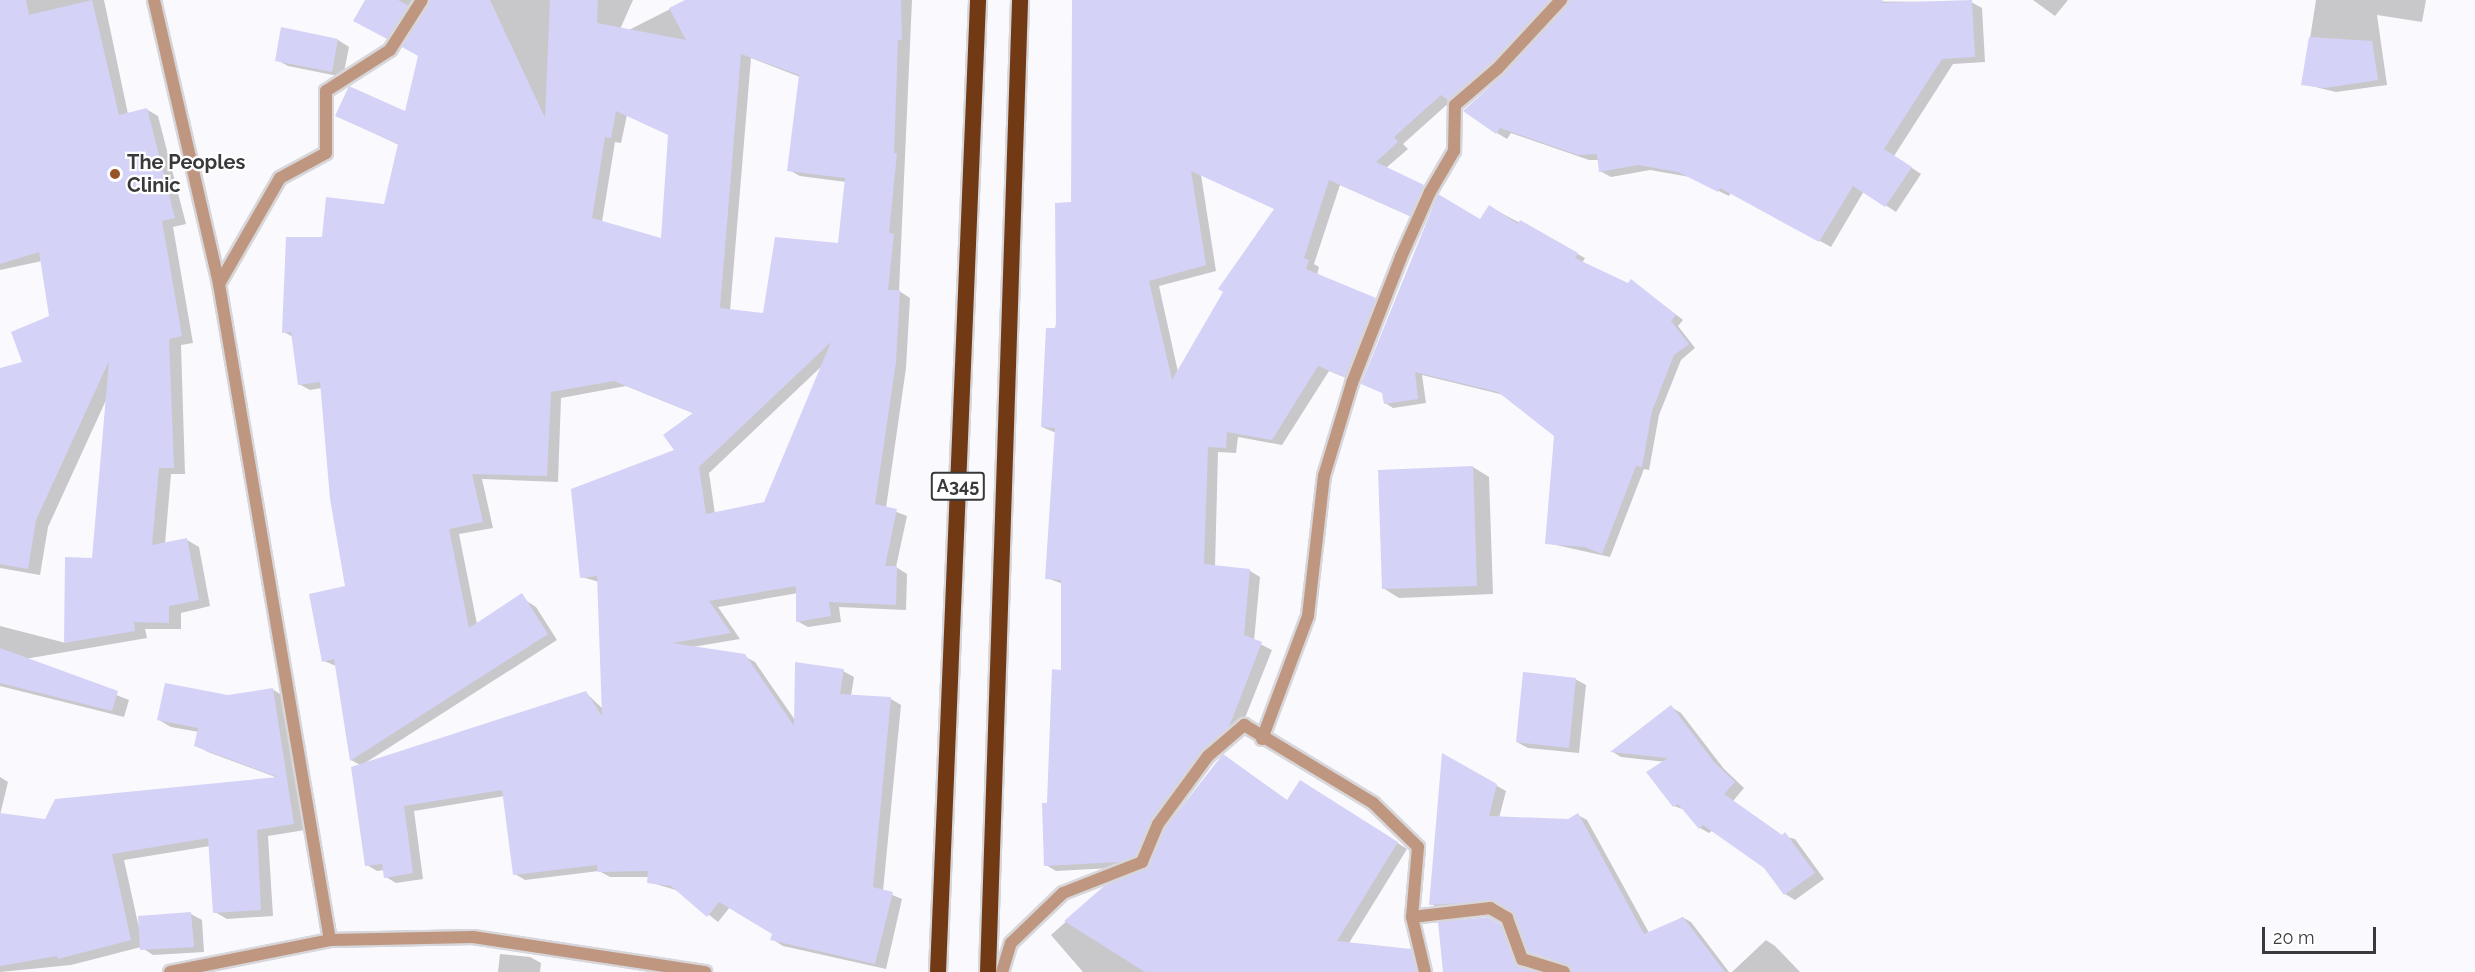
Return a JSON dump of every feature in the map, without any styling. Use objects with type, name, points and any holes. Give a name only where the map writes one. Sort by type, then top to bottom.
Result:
[{"type":"highway","name":"A345","points":[[938,972],[978,0]]},
{"type":"highway","name":"A345","points":[[988,972],[1020,0]]},
{"type":"street","points":[[154,0],[219,284],[330,940]]},
{"type":"street","points":[[219,284],[280,178],[326,153],[326,91],[390,50],[422,0]]},
{"type":"street","points":[[1262,739],[1308,616],[1324,476],[1349,393],[1401,257],[1430,192],[1454,152],[1455,105],[1498,68],[1561,0]]},
{"type":"street","points":[[1002,972],[1011,943],[1063,893],[1142,862],[1158,824],[1208,756],[1244,725],[1262,739],[1373,803],[1418,847],[1412,917],[1425,972]]},
{"type":"street","points":[[1412,917],[1490,908],[1507,918],[1522,959],[1564,972]]},
{"type":"street","points":[[170,972],[330,940],[473,937],[705,972]]},
{"type":"building","points":[[0,0],[26,0],[29,15],[92,0],[119,115],[147,108],[175,218],[162,221],[182,336],[169,339],[174,468],[159,468],[152,545],[187,538],[199,600],[169,606],[169,623],[134,622],[135,631],[64,643],[65,557],[92,558],[109,361],[36,520],[28,569],[0,564],[0,368],[22,362],[11,332],[49,316],[39,252],[0,264]]},
{"type":"building","points":[[365,0],[398,0],[409,6],[387,39],[353,21]]},
{"type":"building","points":[[430,0],[490,0],[545,118],[550,0],[598,0],[597,23],[686,40],[669,8],[685,0],[901,0],[902,40],[898,40],[894,153],[897,153],[889,233],[894,234],[888,290],[900,290],[896,362],[875,504],[897,509],[885,566],[897,566],[896,605],[829,602],[831,616],[796,622],[796,586],[709,601],[731,633],[672,643],[745,654],[794,726],[795,662],[844,669],[840,694],[891,697],[873,887],[893,892],[875,964],[770,940],[772,934],[719,902],[707,917],[671,886],[647,883],[648,871],[598,872],[597,865],[513,875],[502,790],[404,806],[413,873],[384,878],[382,864],[365,866],[351,767],[586,691],[602,716],[597,576],[580,578],[571,489],[674,450],[663,435],[693,413],[614,381],[551,392],[547,476],[472,474],[483,522],[449,529],[469,628],[522,593],[548,634],[350,761],[334,659],[322,662],[309,594],[345,586],[330,499],[320,382],[298,385],[291,332],[282,333],[286,237],[322,237],[326,197],[384,204],[398,144],[335,116],[349,86],[405,111],[418,56],[402,47]],"holes":[[[741,54],[799,75],[787,171],[845,178],[838,243],[775,237],[763,313],[720,308]],[[616,111],[668,135],[661,238],[592,218],[605,137],[611,138]],[[831,342],[764,502],[706,514],[699,467]]]},
{"type":"building","points":[[1072,0],[1550,0],[1492,62],[1448,100],[1441,95],[1394,137],[1398,142],[1376,162],[1424,185],[1410,216],[1329,180],[1304,258],[1309,260],[1306,269],[1376,298],[1345,377],[1318,366],[1272,440],[1227,432],[1226,448],[1208,447],[1204,564],[1250,569],[1244,635],[1262,642],[1229,727],[1201,751],[1151,819],[1136,856],[1119,862],[1044,866],[1042,803],[1047,803],[1052,669],[1061,670],[1061,580],[1045,579],[1055,428],[1041,427],[1046,328],[1056,328],[1055,203],[1071,202]],"holes":[[[1191,171],[1274,209],[1218,289],[1223,292],[1172,380],[1149,281],[1206,265]]]},
{"type":"building","points":[[1569,0],[1883,0],[1881,3],[1972,0],[1975,57],[1942,59],[1884,149],[1912,167],[1885,207],[1853,186],[1819,242],[1720,188],[1718,192],[1678,172],[1638,165],[1599,172],[1597,154],[1578,155],[1500,128],[1496,134],[1463,111],[1504,74]]},
{"type":"building","points":[[281,27],[338,39],[332,72],[275,61]]},
{"type":"building","points":[[2309,37],[2372,41],[2378,80],[2325,88],[2301,85]]},
{"type":"building","points":[[1438,194],[1480,219],[1489,205],[1518,224],[1520,220],[1578,253],[1575,258],[1628,283],[1631,279],[1676,315],[1671,321],[1689,344],[1674,355],[1652,411],[1642,467],[1636,466],[1602,554],[1585,547],[1545,544],[1554,436],[1498,392],[1415,372],[1418,399],[1384,404],[1382,393],[1361,384]]},
{"type":"building","points":[[1473,466],[1477,586],[1382,589],[1378,470]]},
{"type":"building","points":[[0,648],[118,691],[112,711],[0,683]]},
{"type":"building","points":[[1523,672],[1576,678],[1569,748],[1516,742]]},
{"type":"building","points":[[165,683],[228,695],[273,688],[294,824],[257,830],[261,910],[213,913],[208,838],[112,854],[131,940],[58,959],[57,956],[0,966],[0,813],[45,819],[55,799],[278,777],[194,746],[198,728],[157,720]]},
{"type":"building","points":[[1671,705],[1714,762],[1735,782],[1724,794],[1782,835],[1785,832],[1815,873],[1784,895],[1764,868],[1703,825],[1699,829],[1678,804],[1673,807],[1646,772],[1668,758],[1610,752]]},
{"type":"building","points":[[1442,753],[1497,784],[1489,816],[1568,819],[1578,813],[1644,934],[1683,917],[1725,972],[1572,972],[1567,964],[1528,952],[1514,915],[1494,901],[1429,905]]},
{"type":"building","points":[[1223,754],[1287,800],[1300,780],[1398,842],[1337,941],[1411,949],[1417,972],[1145,972],[1064,921],[1104,886],[1148,868],[1165,828]]},
{"type":"building","points":[[191,912],[194,947],[140,950],[138,916]]},
{"type":"building","points":[[1488,917],[1500,924],[1516,965],[1536,972],[1443,972],[1438,922]]},
{"type":"place","name":"The Peoples Clinic","points":[[115,174]]}]
